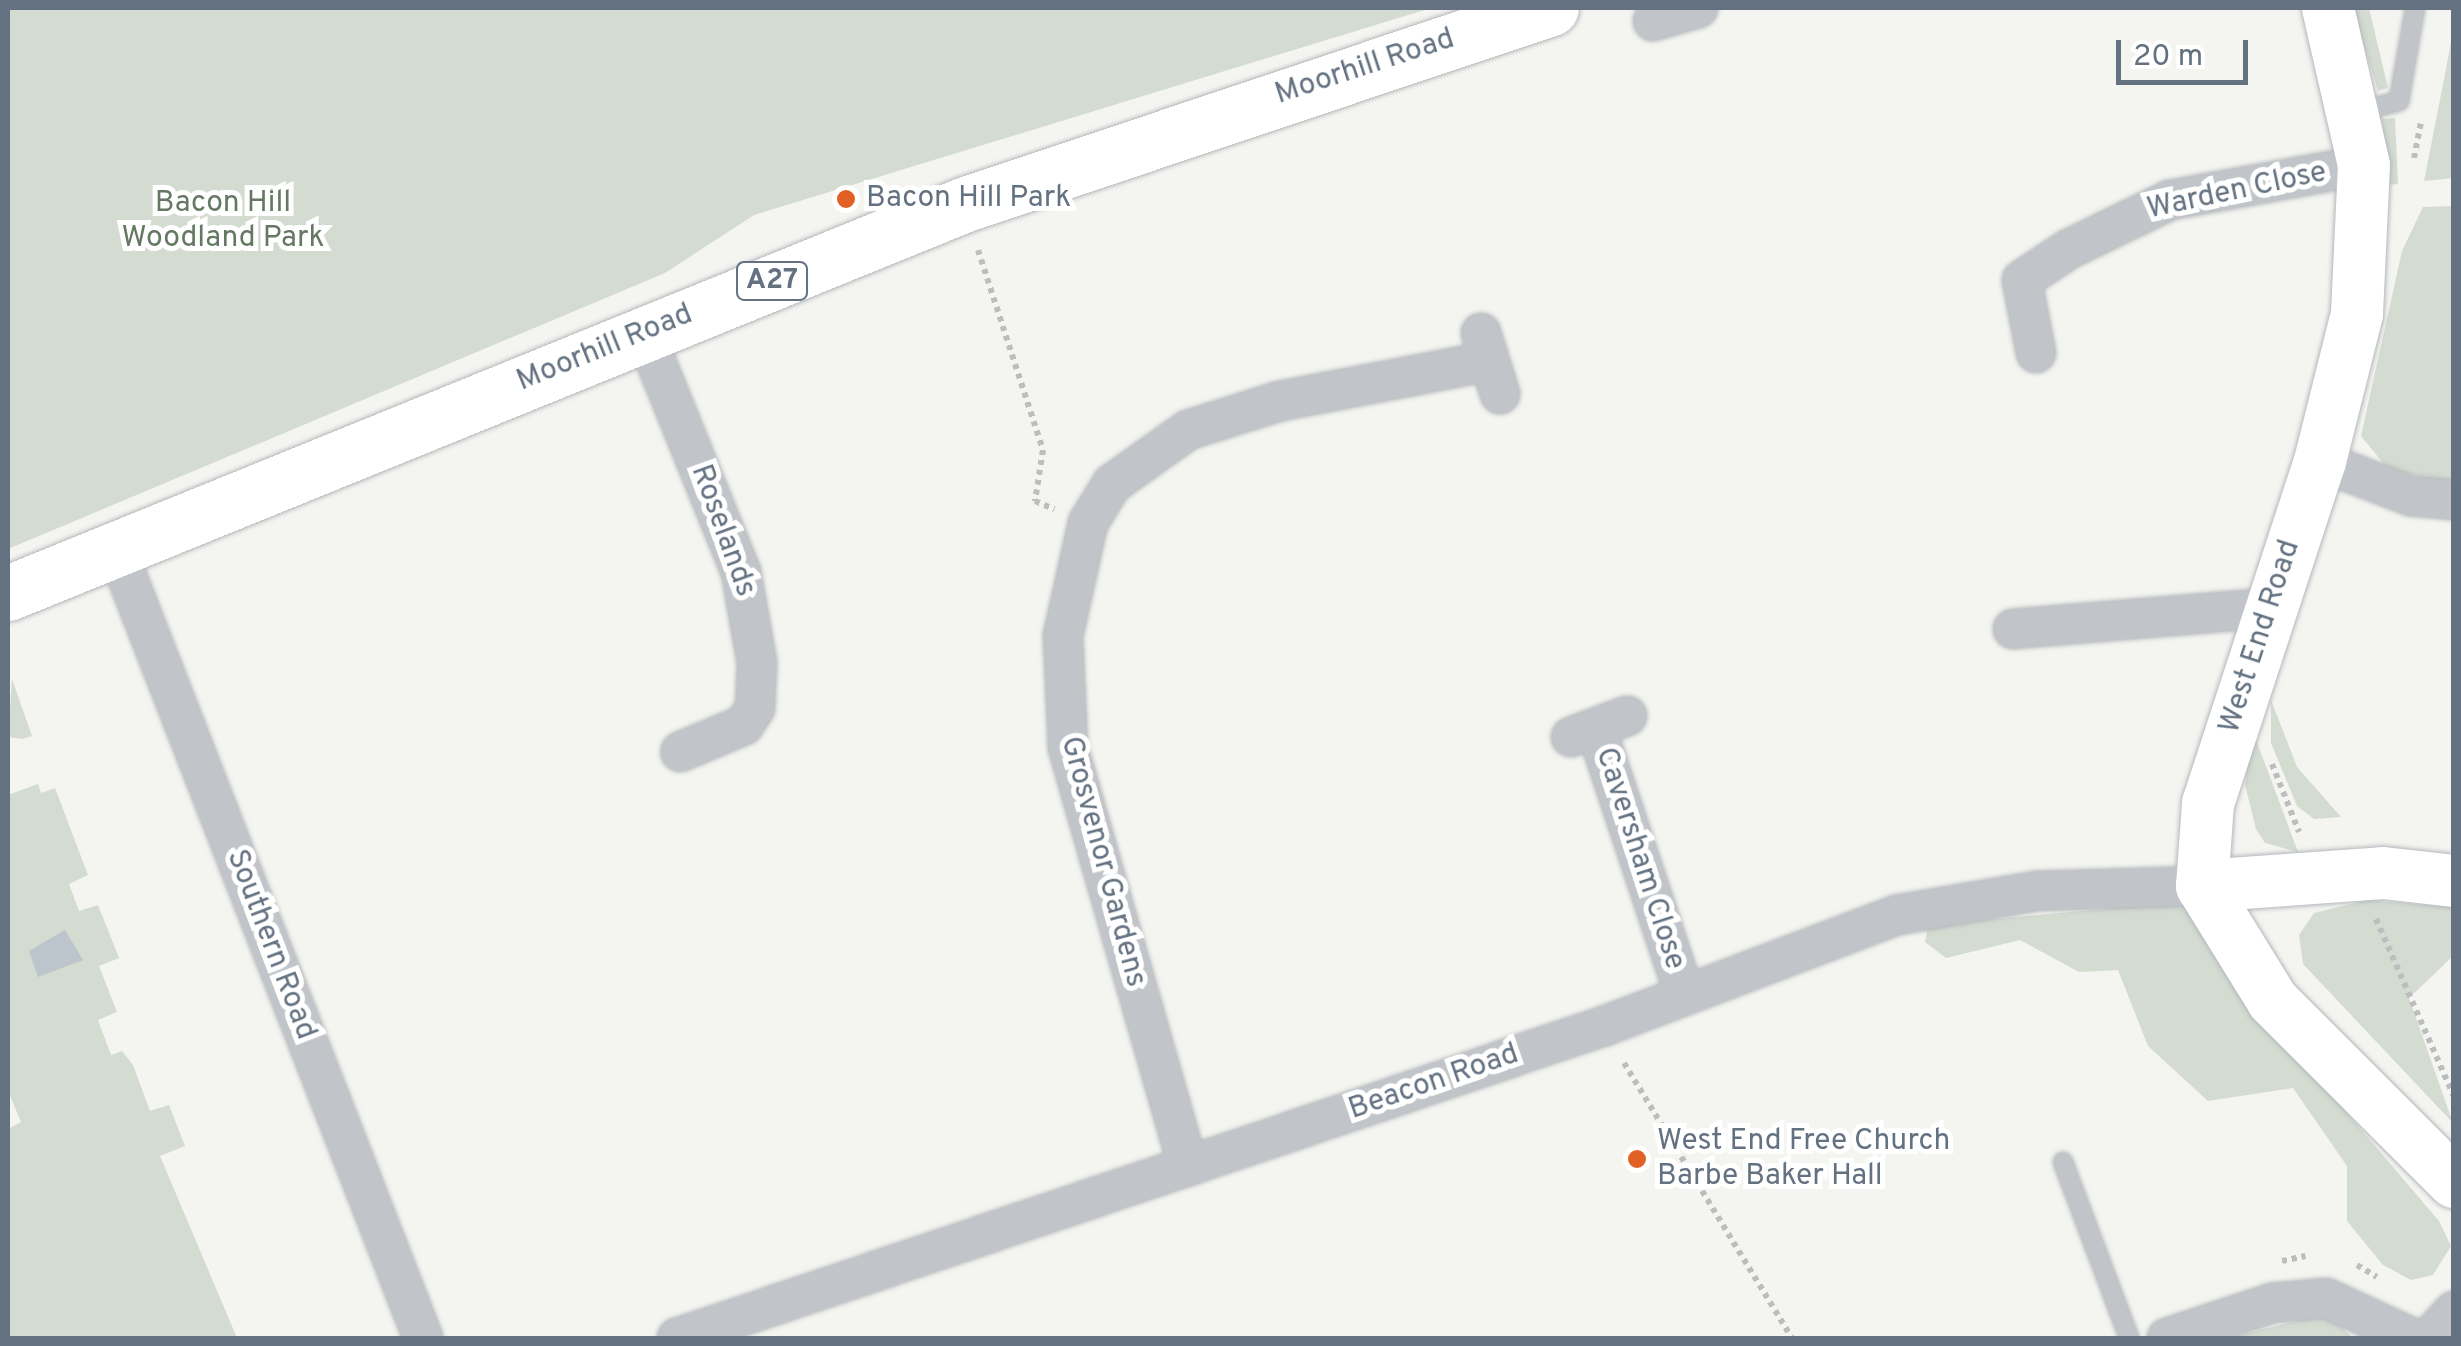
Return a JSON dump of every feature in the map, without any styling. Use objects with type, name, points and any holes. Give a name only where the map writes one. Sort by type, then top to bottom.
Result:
[{"type":"main road","name":"Moorhill Road","points":[[8,592],[117,552],[644,332],[962,205],[1551,8]]},
{"type":"street","points":[[1653,22],[1698,8]]},
{"type":"street","name":"West End Road","points":[[2202,886],[2208,803],[2320,461],[2358,314],[2364,166],[2328,8]]},
{"type":"street","name":"Warden Close","points":[[2036,353],[2022,280],[2069,249],[2170,200],[2364,166]]},
{"type":"street","name":"Roselands","points":[[644,332],[740,572],[757,663],[755,708],[744,724],[680,752]]},
{"type":"street","name":"Grosvenor Gardens","points":[[1188,1166],[1068,746],[1063,636],[1088,522],[1112,484],[1188,430],[1280,400],[1490,363]]},
{"type":"street","points":[[2320,461],[2411,496],[2454,500]]},
{"type":"street","name":"Southern Road","points":[[117,552],[423,1338]]},
{"type":"street","points":[[2013,629],[2270,608]]},
{"type":"street","name":"Caversham Close","points":[[1598,727],[1682,990]]},
{"type":"street","points":[[2454,881],[2336,877],[2202,886],[2273,1001],[2454,1182]]},
{"type":"street","name":"Beacon Road","points":[[677,1338],[1607,1025],[1682,990],[1897,914],[2037,891],[2202,886]]},
{"type":"street","points":[[2166,1338],[2273,1302],[2326,1298],[2412,1338]]},
{"type":"street","points":[[2429,1338],[2454,1312]]},
{"type":"lane","points":[[2355,113],[2399,100],[2415,8]]},
{"type":"lane","points":[[2063,1162],[2129,1338]]},
{"type":"path","points":[[962,205],[1043,450],[1035,500],[1088,522]]},
{"type":"path","points":[[2266,750],[2336,877],[2410,988],[2454,1096]]},
{"type":"path","points":[[1607,1025],[1792,1338]]},
{"type":"green space","name":"Bacon Hill Woodland Park","points":[[8,8],[1431,8],[754,215],[665,273],[8,549]]},
{"type":"green space","points":[[2352,8],[2369,8],[2388,88],[2378,91]]},
{"type":"green space","points":[[2453,31],[2453,178],[2424,181],[2446,69]]},
{"type":"green space","points":[[2395,118],[2398,184],[2389,185],[2382,119]]},
{"type":"green space","points":[[2453,206],[2453,485],[2388,469],[2361,436],[2402,251],[2423,207]]},
{"type":"green space","points":[[12,679],[32,736],[22,739],[8,737]]},
{"type":"green space","points":[[2271,700],[2297,767],[2341,817],[2314,819],[2297,806],[2271,743]]},
{"type":"green space","points":[[2252,729],[2298,852],[2265,843],[2256,829],[2245,785]]},
{"type":"green space","points":[[38,784],[41,793],[55,788],[88,875],[69,884],[79,911],[98,905],[119,958],[99,966],[117,1012],[98,1020],[111,1055],[122,1051],[133,1065],[150,1111],[169,1105],[185,1146],[160,1156],[237,1338],[8,1338],[8,1129],[21,1122],[8,1091],[8,795]]},
{"type":"green space","points":[[2367,900],[2453,907],[2453,956],[2409,998],[2453,1123],[2303,964],[2299,935],[2314,913]]},
{"type":"green space","points":[[2189,901],[2262,1013],[2439,1221],[2451,1246],[2433,1275],[2411,1280],[2383,1265],[2347,1221],[2347,1166],[2293,1088],[2208,1101],[2148,1046],[2118,970],[2079,972],[2020,940],[1946,958],[1925,942],[1928,925]]},
{"type":"green space","points":[[2331,1317],[2353,1338],[2227,1338],[2304,1319]]},
{"type":"shaded area","points":[[65,930],[83,960],[38,977],[29,951]]},
{"type":"place","name":"Bacon Hill Park","points":[[846,199]]},
{"type":"place","name":"West End Free Church Barbe Baker Hall","points":[[1637,1159]]}]
